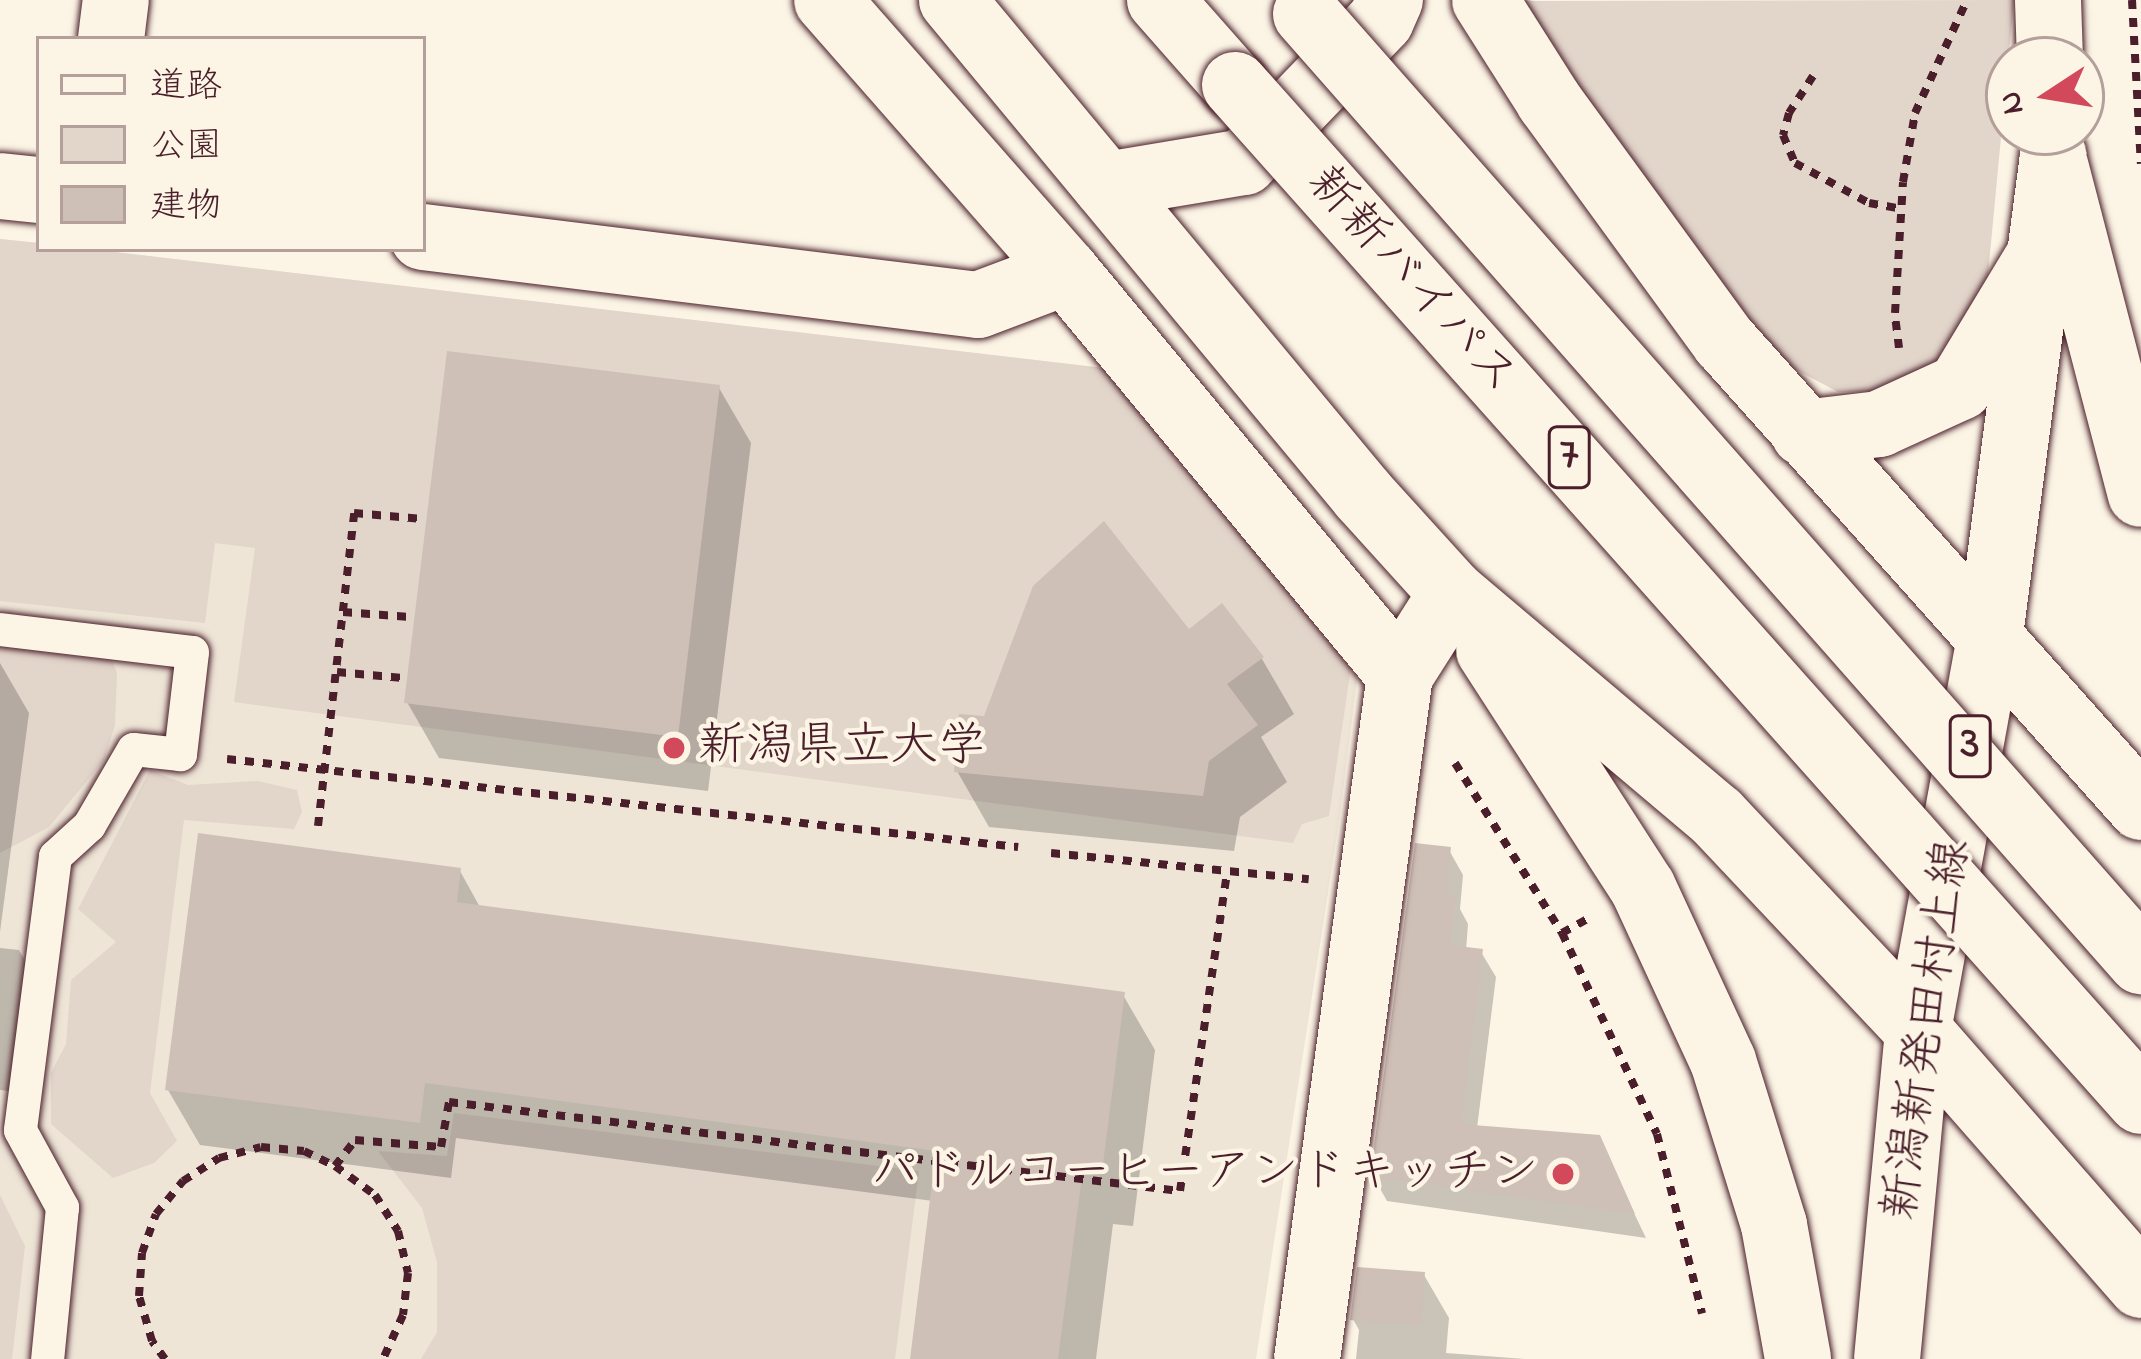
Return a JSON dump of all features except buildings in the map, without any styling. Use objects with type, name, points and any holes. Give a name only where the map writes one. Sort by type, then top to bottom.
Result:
[{"type":"main road","points":[[111,36],[116,0]]},
{"type":"main road","points":[[827,0],[1066,272],[1400,675]]},
{"type":"main road","points":[[952,0],[1364,496],[1453,593],[1717,816],[1918,1030],[2141,1285]]},
{"type":"main road","name":"新新バイパス","points":[[1160,0],[2141,1101]]},
{"type":"main road","points":[[1106,184],[1244,162],[1381,20],[1390,0]]},
{"type":"main road","points":[[1485,0],[1549,100],[1725,342],[2141,808]]},
{"type":"main road","points":[[2048,0],[2049,36]]},
{"type":"main road","name":"新新バイパス","points":[[1300,7],[2141,961]]},
{"type":"main road","name":"新潟新発田村上線","points":[[1887,1359],[1918,1030],[1989,642],[2051,156]]},
{"type":"main road","points":[[2055,156],[2141,494]]},
{"type":"main road","points":[[0,186],[36,190]]},
{"type":"main road","points":[[426,237],[978,305],[1066,272]]},
{"type":"main road","points":[[1804,433],[1879,424],[1960,387],[2039,256]]},
{"type":"main road","points":[[1306,1359],[1400,675],[1453,593]]},
{"type":"main road","points":[[1453,593],[1643,888],[1724,1061],[1774,1225],[1798,1359]]},
{"type":"lane","points":[[0,629],[193,652],[180,754],[133,749],[89,825],[55,856],[20,1130],[62,1207],[46,1359]]},
{"type":"path","points":[[1921,406],[1898,347],[1903,209],[1915,112],[1967,0]]},
{"type":"path","points":[[2132,0],[2141,164]]},
{"type":"path","points":[[1813,76],[1789,113],[1783,135],[1795,163],[1869,203],[1903,209]]},
{"type":"path","points":[[318,826],[354,513],[423,519]]},
{"type":"path","points":[[343,612],[410,616]]},
{"type":"path","points":[[337,672],[403,678]]},
{"type":"path","points":[[1400,675],[1562,933],[1657,1134],[1702,1313]]},
{"type":"path","points":[[180,754],[1018,847]]},
{"type":"path","points":[[1051,853],[1370,884]]},
{"type":"path","points":[[335,1166],[355,1140],[441,1148],[449,1102],[1180,1191],[1227,871]]},
{"type":"path","points":[[165,1359],[152,1341],[139,1296],[142,1253],[156,1214],[183,1181],[219,1158],[261,1147],[304,1151],[335,1166],[375,1195],[398,1231],[407,1273],[403,1316],[383,1359]]},
{"type":"shaded area","name":"新潟県立大学","points":[[0,239],[36,243],[36,252],[115,252],[1103,368],[1353,654],[1357,681],[1340,815],[1256,1359],[0,1359]]},
{"type":"green space","points":[[2014,0],[2011,36],[1985,36],[1985,156],[1999,156],[1987,285],[1932,371],[1883,391],[1838,392],[1789,366],[1647,193],[1521,1]]},
{"type":"green space","points":[[0,239],[36,243],[36,252],[115,252],[1103,368],[1353,654],[1329,816],[1302,824],[1293,843],[234,702],[255,548],[215,543],[205,623],[0,601]]},
{"type":"green space","points":[[0,637],[108,651],[117,673],[115,725],[104,760],[49,827],[0,853]]},
{"type":"green space","points":[[150,770],[188,785],[258,781],[297,790],[302,812],[294,829],[184,820],[150,1093],[177,1141],[154,1163],[113,1178],[51,1124],[51,1073],[66,1044],[71,980],[116,942],[78,909]]},
{"type":"green space","points":[[454,1113],[919,1171],[895,1359],[421,1359],[437,1332],[437,1262],[422,1208],[378,1151],[447,1156]]},
{"type":"green space","points":[[0,1195],[25,1246],[12,1359],[0,1359]]},
{"type":"place","name":"新潟県立大学","points":[[674,748]]},
{"type":"place","name":"パドルコーヒーアンドキッチン","points":[[1563,1174]]}]
